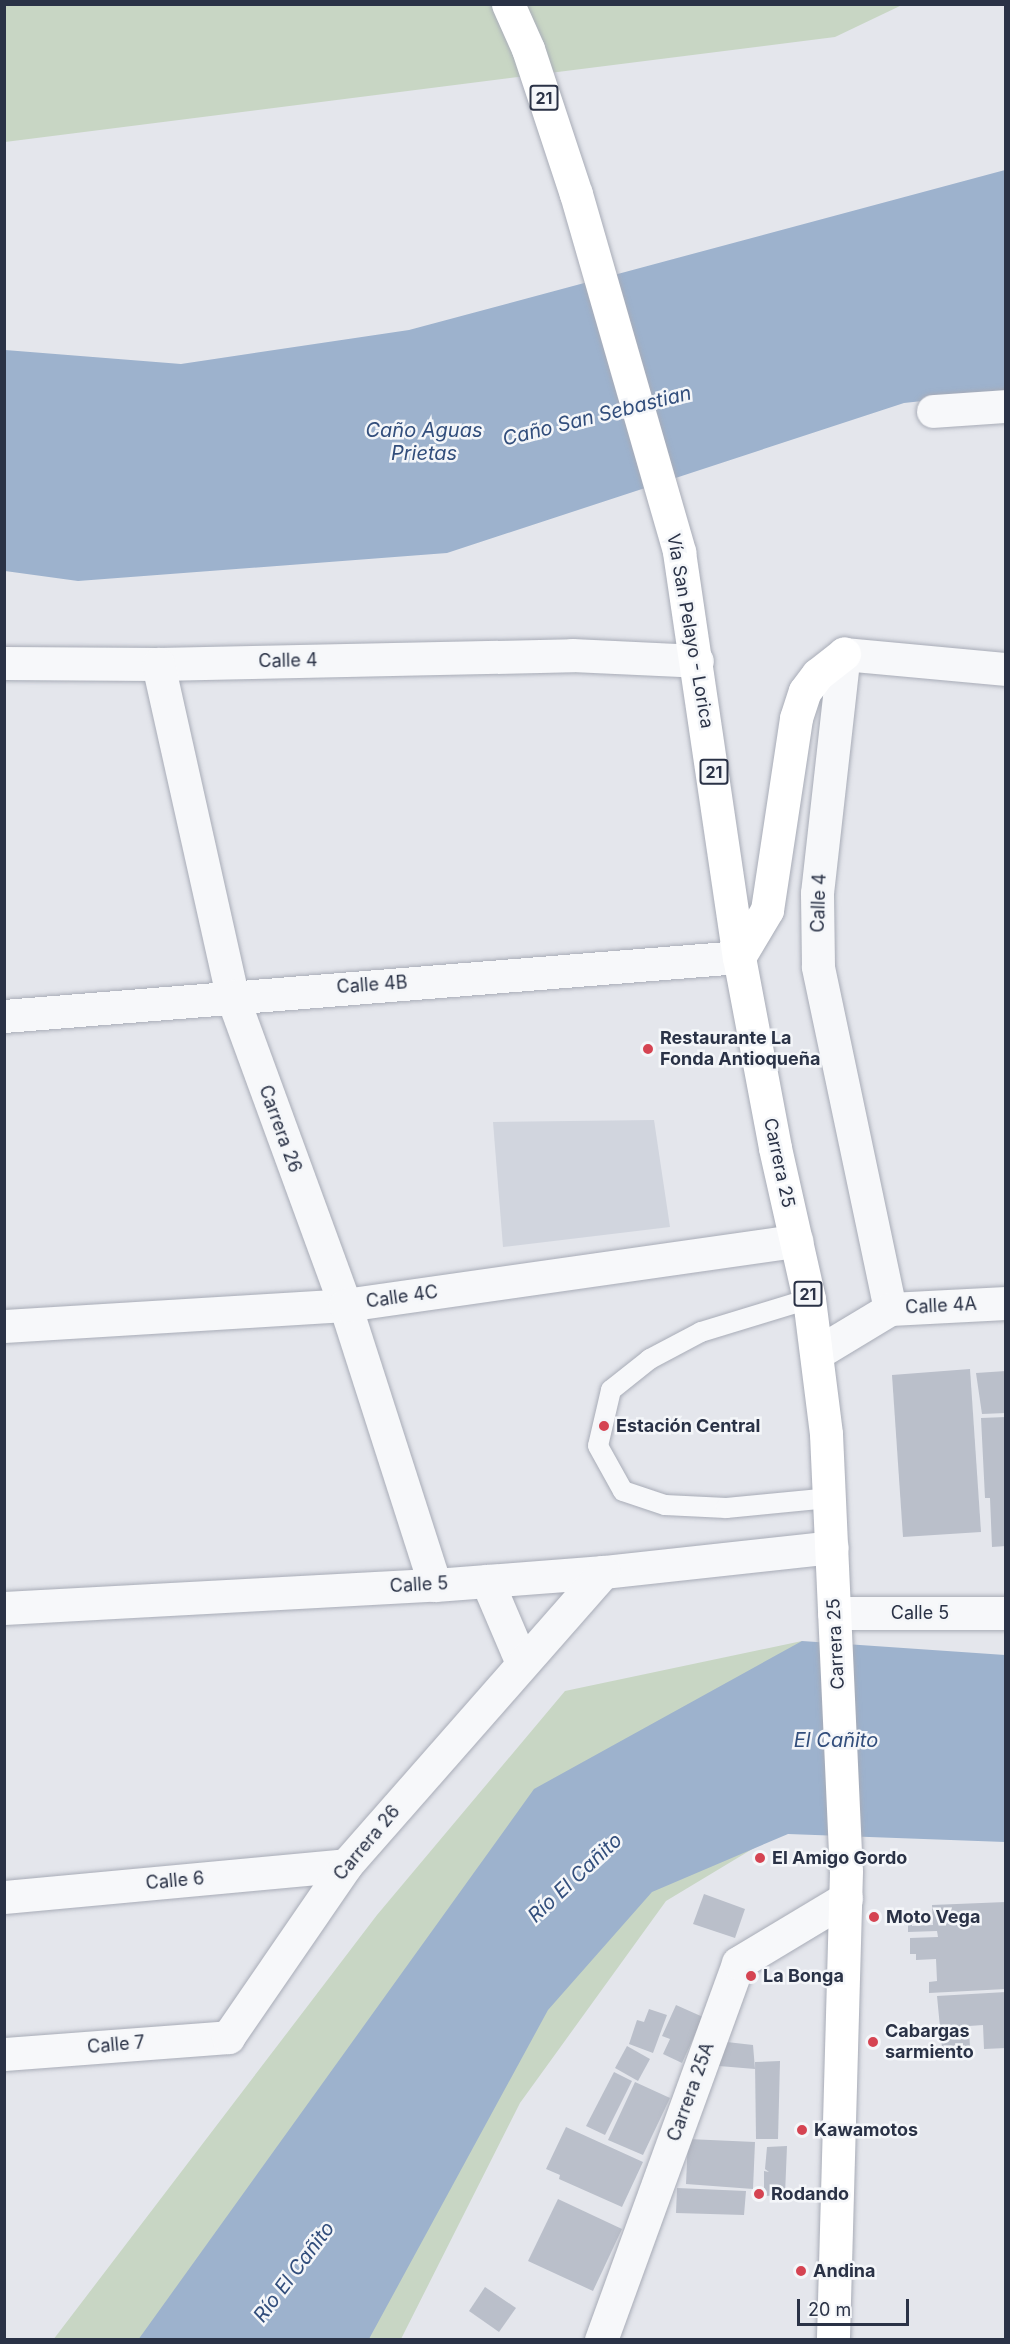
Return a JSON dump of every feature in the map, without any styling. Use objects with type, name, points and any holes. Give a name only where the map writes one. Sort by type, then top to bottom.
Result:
[{"type":"main road","name":"Vía San Pelayo - Lorica","points":[[508,4],[528,49],[576,194],[674,532],[686,588],[739,957]]},
{"type":"main road","points":[[739,957],[767,910],[796,718],[805,692],[818,674],[844,654]]},
{"type":"main road","name":"Carrera 25","points":[[739,957],[809,1299],[829,1498],[846,1885],[833,2340]]},
{"type":"street","points":[[933,411],[1005,406]]},
{"type":"street","points":[[844,654],[1005,669]]},
{"type":"street","name":"Calle 4","points":[[844,654],[817,893],[818,966],[890,1309]]},
{"type":"street","name":"Calle 4","points":[[4,663],[158,664],[572,655],[697,660]]},
{"type":"street","name":"Carrera 26","points":[[158,664],[232,996],[345,1305],[435,1585]]},
{"type":"street","name":"Calle 4B","points":[[4,1016],[739,957]]},
{"type":"street","name":"Calle 4C","points":[[4,1326],[345,1305],[796,1241]]},
{"type":"street","name":"Calle 4A","points":[[816,1353],[890,1309],[1005,1303]]},
{"type":"street","name":"Calle 5","points":[[4,1608],[435,1585],[603,1572],[832,1547]]},
{"type":"street","name":"Carrera 26","points":[[228,2037],[346,1865],[603,1572]]},
{"type":"street","points":[[487,1581],[522,1663]]},
{"type":"street","name":"Calle 5","points":[[835,1625],[1005,1613]]},
{"type":"street","name":"Calle 6","points":[[4,1897],[346,1865]]},
{"type":"street","name":"Carrera 25A","points":[[601,2340],[738,1963],[846,1885]]},
{"type":"street","name":"Calle 7","points":[[4,2054],[228,2037]]},
{"type":"lane","points":[[809,1299],[701,1332],[650,1359],[611,1390],[598,1446],[623,1491],[665,1505],[726,1508],[829,1498]]},
{"type":"shaded area","points":[[654,1120],[670,1227],[503,1247],[493,1122]]},
{"type":"green space","points":[[4,5],[902,5],[835,37],[5,142]]},
{"type":"green space","name":"El Cañito","points":[[802,1641],[802,1819],[666,1901],[520,2103],[401,2339],[53,2340],[377,1915],[565,1691]]},
{"type":"water","name":"Caño Aguas Prietas","points":[[1005,170],[1005,392],[904,403],[447,553],[78,581],[5,571],[5,350],[181,364],[409,330]]},
{"type":"water","name":"El Cañito","points":[[802,1641],[1005,1655],[1005,1842],[788,1834],[652,1892],[548,2010],[369,2339],[138,2340],[534,1789]]},
{"type":"building","points":[[970,1369],[981,1532],[903,1537],[892,1375]]},
{"type":"building","points":[[1006,1371],[1006,1413],[982,1414],[976,1373]]},
{"type":"building","points":[[1006,1417],[1006,1546],[992,1547],[990,1498],[985,1498],[981,1418]]},
{"type":"building","points":[[704,1894],[745,1909],[735,1938],[693,1924]]},
{"type":"building","points":[[1006,1902],[1006,1989],[929,1993],[929,1982],[937,1981],[936,1959],[916,1960],[916,1954],[910,1954],[910,1938],[938,1937],[937,1931],[908,1932],[908,1914],[912,1915],[912,1926],[933,1925],[932,1905]]},
{"type":"building","points":[[1006,1992],[1006,2048],[984,2049],[983,2025],[969,2026],[970,2048],[942,2048],[937,1996]]},
{"type":"building","points":[[676,2005],[703,2017],[682,2063],[663,2054],[670,2039],[662,2036]]},
{"type":"building","points":[[649,2009],[667,2015],[653,2053],[629,2044],[637,2020],[644,2022]]},
{"type":"building","points":[[718,2041],[753,2045],[755,2069],[719,2066]]},
{"type":"building","points":[[627,2046],[650,2059],[638,2081],[615,2068]]},
{"type":"building","points":[[780,2061],[778,2139],[756,2139],[755,2062]]},
{"type":"building","points":[[614,2072],[632,2081],[605,2135],[586,2126]]},
{"type":"building","points":[[635,2082],[670,2098],[643,2155],[608,2140]]},
{"type":"building","points":[[566,2127],[643,2162],[622,2207],[559,2179],[560,2175],[546,2169]]},
{"type":"building","points":[[688,2139],[755,2142],[753,2189],[686,2184]]},
{"type":"building","points":[[787,2146],[785,2195],[764,2196],[764,2171],[769,2172],[765,2169],[767,2147]]},
{"type":"building","points":[[677,2188],[746,2191],[744,2215],[676,2213]]},
{"type":"building","points":[[558,2199],[622,2229],[593,2291],[528,2261]]},
{"type":"building","points":[[485,2287],[516,2308],[499,2332],[469,2311]]},
{"type":"place","name":"Restaurante La Fonda Antioqueña","points":[[648,1049]]},
{"type":"place","name":"Estación Central","points":[[604,1426]]},
{"type":"place","name":"El Amigo Gordo","points":[[760,1858]]},
{"type":"place","name":"Moto Vega","points":[[874,1917]]},
{"type":"place","name":"La Bonga","points":[[751,1976]]},
{"type":"place","name":"Cabargas sarmiento","points":[[873,2042]]},
{"type":"place","name":"Kawamotos","points":[[802,2130]]},
{"type":"place","name":"Rodando","points":[[759,2194]]},
{"type":"place","name":"Andina","points":[[801,2271]]},
{"type":"water label","name":"Caño San Sebastian","points":[[597,416]]},
{"type":"water label","name":"Río El Cañito","points":[[575,1878]]},
{"type":"water label","name":"Río El Cañito","points":[[294,2272]]}]
